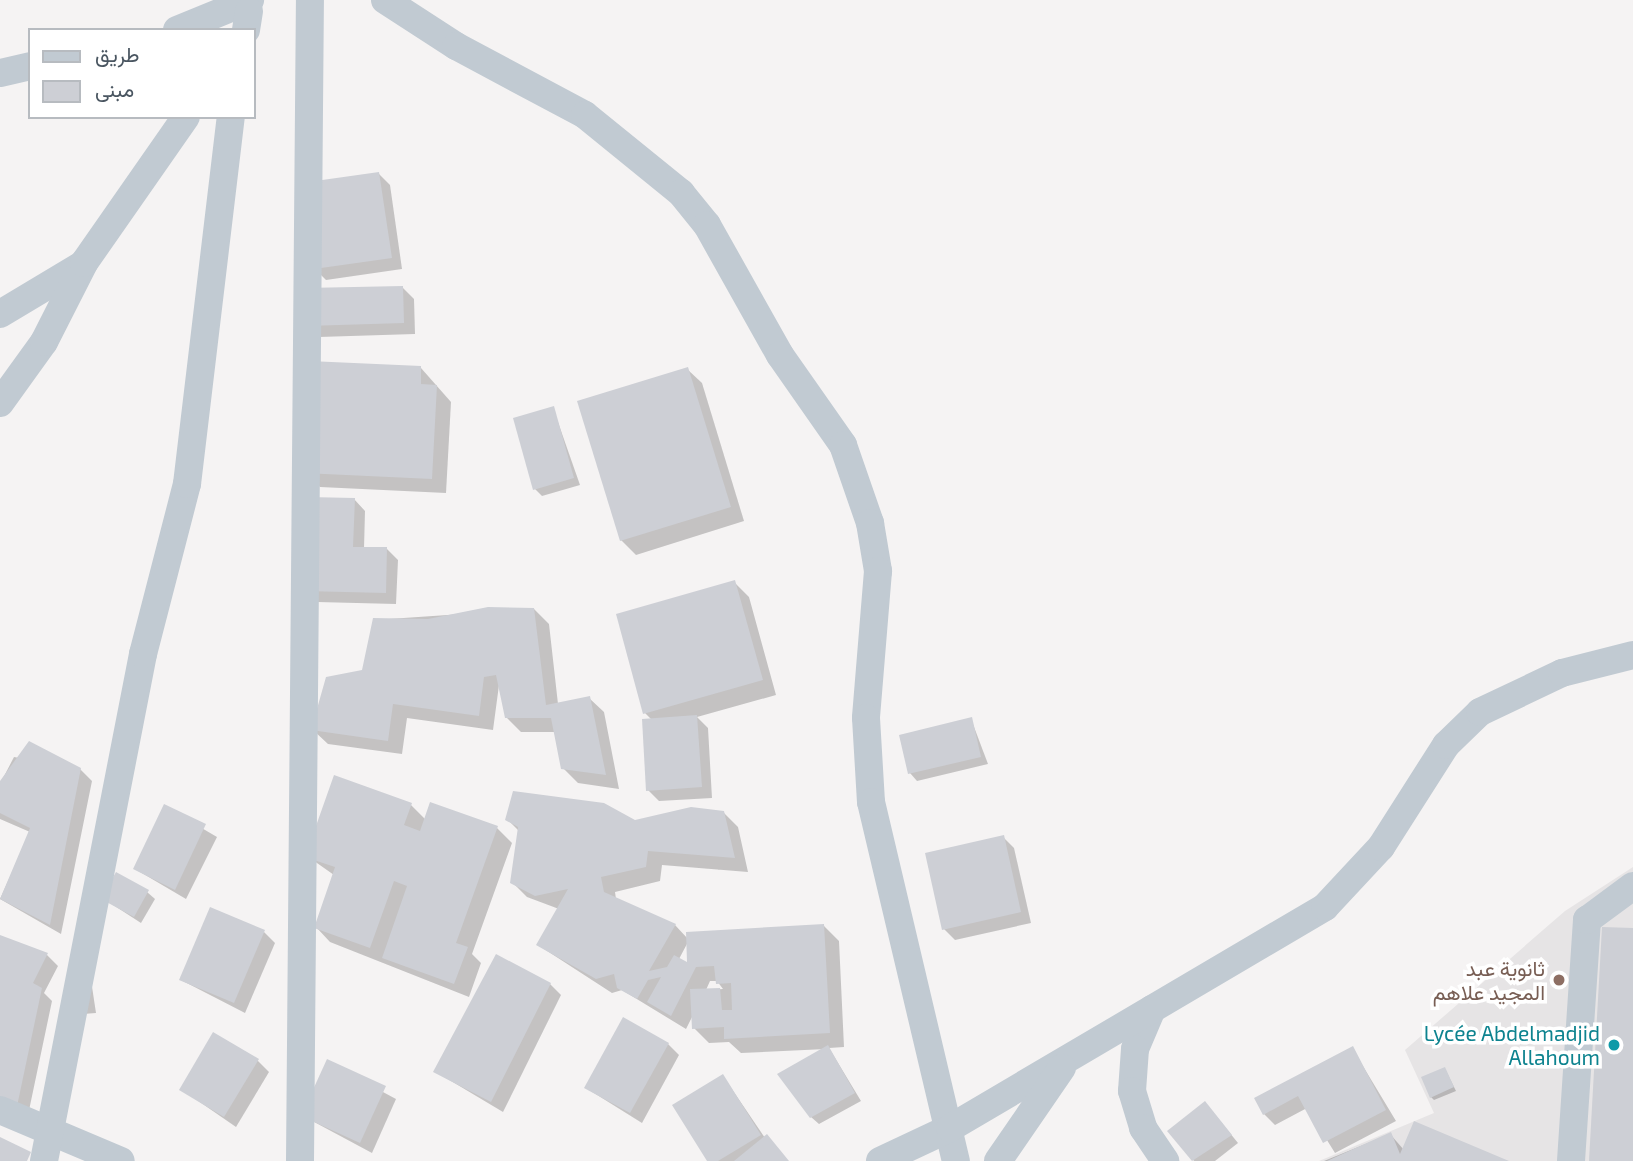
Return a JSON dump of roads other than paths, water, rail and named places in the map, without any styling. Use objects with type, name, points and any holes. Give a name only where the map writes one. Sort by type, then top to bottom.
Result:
[{"type":"street","points":[[300,1161],[310,0]]},
{"type":"street","points":[[386,0],[456,46],[585,115],[681,193],[707,225],[780,355],[843,445],[870,523],[878,572],[866,718],[871,803],[956,1161]]},
{"type":"street","points":[[186,28],[248,14]]},
{"type":"street","points":[[0,73],[28,66]]},
{"type":"street","points":[[0,403],[44,342],[84,263],[185,119]]},
{"type":"street","points":[[44,1161],[143,654],[187,484],[231,119]]},
{"type":"street","points":[[0,314],[84,263]]},
{"type":"street","points":[[880,1161],[950,1128],[1077,1050],[1325,907],[1381,847],[1446,745],[1480,712],[1562,673],[1633,655]]},
{"type":"street","points":[[1571,1161],[1587,920],[1633,886]]},
{"type":"street","points":[[1152,1009],[1135,1049],[1132,1091],[1143,1128],[1165,1161]]},
{"type":"street","points":[[998,1161],[1009,1136],[1077,1050]]},
{"type":"street","points":[[0,1110],[49,1126],[121,1161]]},
{"type":"place","name":"ثانوية عبد المجيد علاهم","points":[[1559,980]]},
{"type":"place","name":"Lycée Abdelmadjid Allahoum","points":[[1614,1045]]}]
